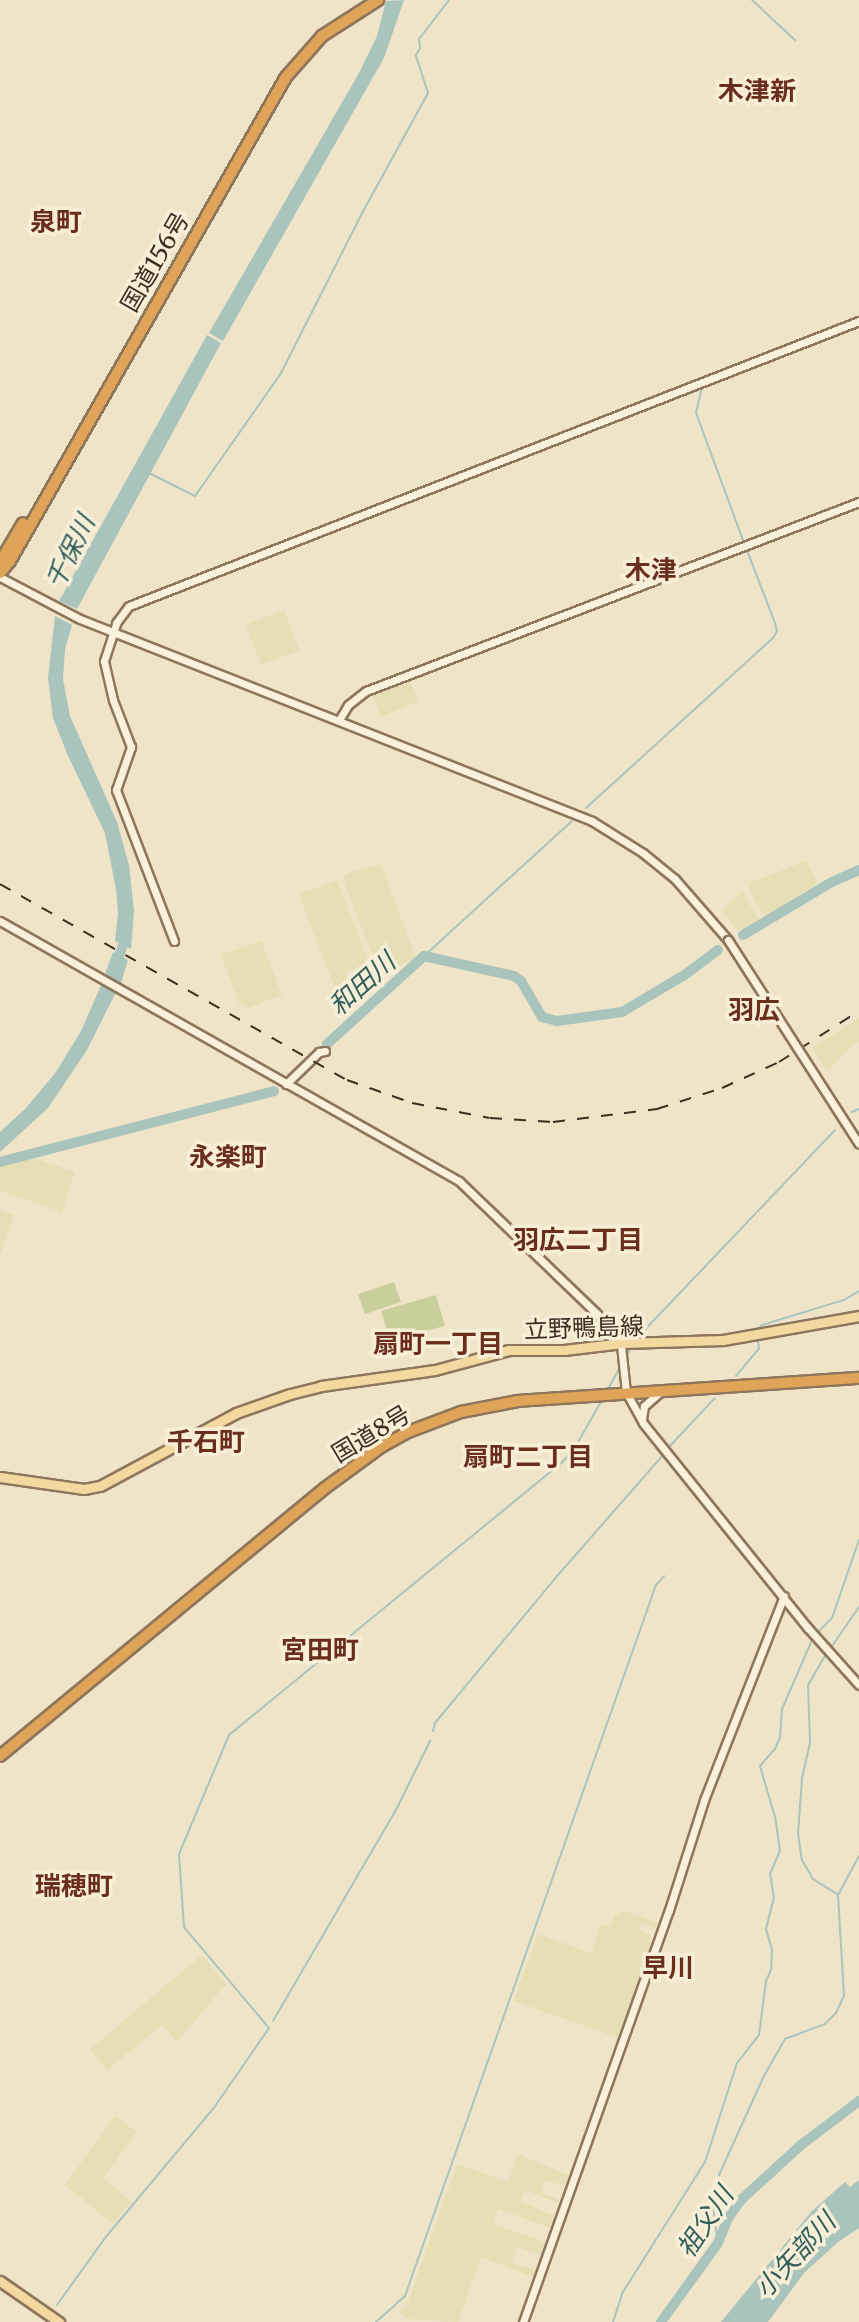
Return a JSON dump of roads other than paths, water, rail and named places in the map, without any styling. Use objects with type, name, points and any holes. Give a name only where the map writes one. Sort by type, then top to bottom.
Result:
[{"type":"highway","name":"国道156号","points":[[0,562],[281,74],[321,30],[367,0]]},
{"type":"highway","name":"国道156号","points":[[0,575],[286,77],[322,36],[378,0]]},
{"type":"highway","name":"国道8号","points":[[0,1756],[324,1489],[387,1443],[461,1412],[517,1401],[859,1378]]},
{"type":"main road","name":"立野鴨島線","points":[[0,1477],[84,1489],[100,1486],[236,1413],[290,1394],[334,1384],[435,1370],[509,1350],[564,1350],[623,1343],[683,1343],[755,1335],[859,1316]]},
{"type":"main road","points":[[0,2281],[59,2322]]},
{"type":"street","points":[[174,941],[116,790],[131,747],[106,679],[104,661],[121,614],[129,606],[859,321]]},
{"type":"street","points":[[338,720],[348,705],[366,691],[859,502]]},
{"type":"street","points":[[0,575],[76,618],[566,809],[607,830],[675,879],[728,940],[859,1143]]},
{"type":"street","points":[[0,921],[459,1181],[615,1330],[623,1343],[626,1392],[643,1423],[859,1685]]},
{"type":"street","points":[[286,1084],[319,1052],[325,1051]]},
{"type":"street","points":[[643,1423],[644,1406],[665,1390]]},
{"type":"street","points":[[523,2322],[669,1910],[704,1800],[783,1596]]},
{"type":"water","points":[[404,0],[384,58],[223,341],[209,333],[359,73],[377,36],[386,1]]},
{"type":"water","points":[[207,335],[221,343],[77,609],[59,601]]},
{"type":"water","points":[[55,616],[72,625],[65,649],[63,679],[70,716],[117,822],[129,865],[134,911],[131,949],[115,941],[118,913],[116,889],[105,833],[53,718],[48,678]]},
{"type":"water","points":[[113,952],[128,960],[121,983],[105,974]]},
{"type":"water","points":[[102,983],[116,992],[87,1050],[48,1108],[0,1152],[0,1132],[26,1108],[56,1072],[81,1031]]},
{"type":"water","name":"小矢部川","points":[[859,2180],[859,2228],[838,2242],[804,2273],[768,2322],[721,2322],[812,2211],[845,2182],[850,2187]]},
{"type":"waterway","points":[[149,473],[195,496],[281,373],[361,215],[428,93],[416,55],[420,48],[419,39],[449,0]]},
{"type":"waterway","points":[[752,0],[795,40]]},
{"type":"waterway","points":[[702,387],[696,413],[744,543]]},
{"type":"waterway","points":[[586,808],[773,638],[777,631],[775,623],[746,548]]},
{"type":"waterway","points":[[424,956],[572,821]]},
{"type":"waterway","name":"和田川","points":[[743,935],[832,882],[859,870]]},
{"type":"waterway","name":"千保川","points":[[107,992],[127,933]]},
{"type":"waterway","name":"和田川","points":[[327,1044],[424,956],[514,976],[521,981],[542,1017],[557,1021],[622,1012],[686,974],[718,950]]},
{"type":"waterway","name":"和田川","points":[[0,1162],[274,1091]]},
{"type":"waterway","points":[[852,1112],[859,1109]]},
{"type":"waterway","points":[[637,1338],[835,1130]]},
{"type":"waterway","points":[[757,1330],[762,1325],[844,1300],[859,1291]]},
{"type":"waterway","points":[[736,1376],[759,1349],[758,1339]]},
{"type":"waterway","points":[[625,1359],[632,1345]]},
{"type":"waterway","points":[[608,1389],[620,1367]]},
{"type":"waterway","points":[[669,1447],[715,1398]]},
{"type":"waterway","points":[[57,2305],[105,2238],[213,2109],[269,2028],[184,1927],[179,1854],[229,1735],[562,1462],[573,1451],[602,1400]]},
{"type":"waterway","points":[[433,1731],[435,1723],[558,1575],[663,1455]]},
{"type":"waterway","points":[[818,1632],[832,1618],[859,1540]]},
{"type":"waterway","points":[[376,2322],[405,2296],[656,1585],[664,1576]]},
{"type":"waterway","points":[[830,1649],[859,1607]]},
{"type":"waterway","points":[[613,2322],[623,2292],[705,2162],[737,2063],[759,2035],[766,1981],[771,1970],[772,1950],[766,1929],[774,1898],[770,1874],[780,1851],[775,1817],[760,1766],[775,1749],[780,1737],[782,1709],[812,1640]]},
{"type":"waterway","points":[[826,1654],[808,1685],[810,1743],[802,1779],[798,1833],[802,1860],[813,1879],[837,1894]]},
{"type":"waterway","points":[[273,2021],[397,1808],[430,1741]]},
{"type":"waterway","points":[[718,2243],[713,2209],[719,2175],[764,2076],[785,2039],[825,2024],[836,2013],[844,1996],[838,1895],[859,1856]]},
{"type":"waterway","name":"祖父川","points":[[661,2322],[718,2243],[728,2218],[742,2199],[801,2145],[859,2101]]},
{"type":"railway","points":[[0,884],[347,1080],[412,1103],[490,1118],[553,1122],[657,1109],[722,1088],[779,1062],[859,1011]]},
{"type":"district","name":"木津新","points":[[757,91]]},
{"type":"district","name":"泉町","points":[[56,222]]},
{"type":"district","name":"木津","points":[[651,570]]},
{"type":"district","name":"羽広","points":[[754,1010]]},
{"type":"district","name":"永楽町","points":[[228,1157]]},
{"type":"district","name":"羽広二丁目","points":[[578,1240]]},
{"type":"district","name":"扇町一丁目","points":[[438,1344]]},
{"type":"district","name":"千石町","points":[[206,1442]]},
{"type":"district","name":"扇町二丁目","points":[[528,1457]]},
{"type":"district","name":"宮田町","points":[[320,1650]]},
{"type":"district","name":"瑞穂町","points":[[74,1886]]},
{"type":"district","name":"早川","points":[[668,1968]]}]
